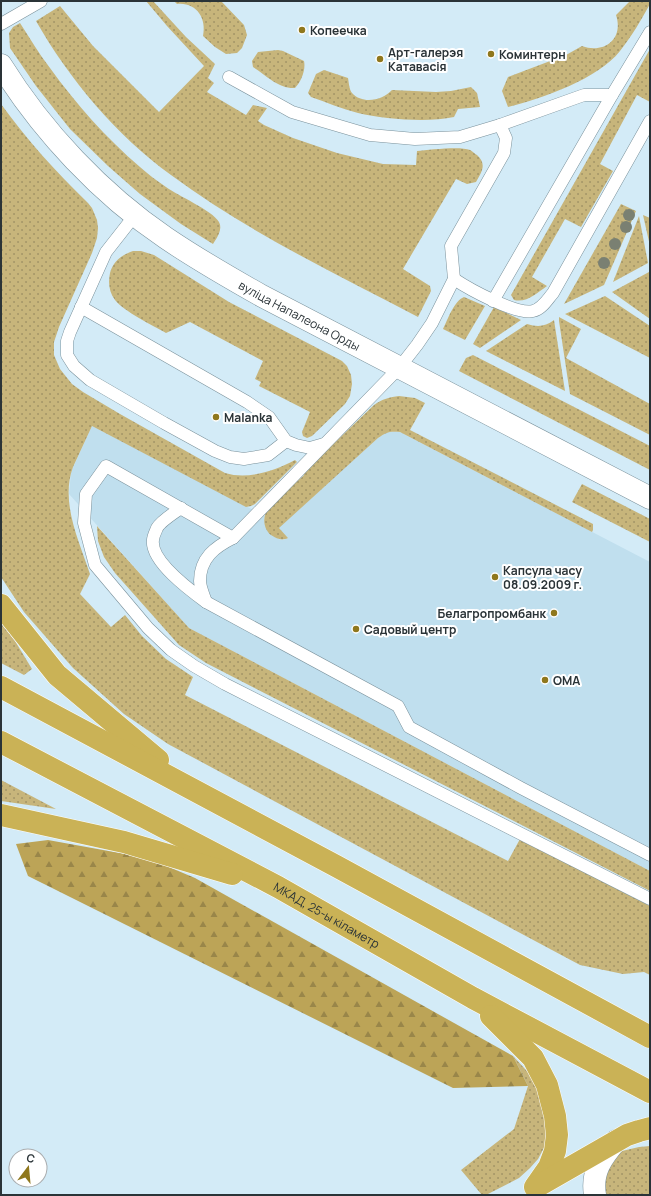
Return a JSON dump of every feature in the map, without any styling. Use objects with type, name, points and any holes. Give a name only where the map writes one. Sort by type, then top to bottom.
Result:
[{"type":"highway","points":[[1,605],[57,675],[191,788]]},
{"type":"highway","points":[[1,687],[191,788],[650,1037]]},
{"type":"highway","name":"МКАД, 25-ы кіламетр","points":[[1,742],[278,887],[473,998],[650,1092]]},
{"type":"highway","points":[[1,815],[124,842],[278,887]]},
{"type":"highway","points":[[473,998],[533,1058],[546,1085],[555,1116],[557,1135],[555,1151],[542,1191]]},
{"type":"highway","points":[[542,1191],[616,1141],[650,1128]]},
{"type":"street","name":"вуліца Напалеона Орды","points":[[1,65],[30,107],[57,141],[90,175],[135,215],[166,238],[239,283],[650,498]]},
{"type":"street","points":[[595,1195],[595,1175],[606,1153],[616,1141]]},
{"type":"lane","points":[[1,24],[41,1]]},
{"type":"lane","points":[[493,301],[650,32]]},
{"type":"lane","points":[[228,77],[292,112],[370,135],[415,139],[460,137],[500,125],[584,95],[612,95]]},
{"type":"lane","points":[[454,279],[493,301],[525,312],[534,311],[542,306],[553,293],[650,121]]},
{"type":"lane","points":[[206,602],[200,581],[203,566],[209,554],[218,546],[233,538],[399,368],[432,323],[454,279],[451,246],[504,153],[506,138],[500,125]]},
{"type":"lane","points":[[135,215],[106,252],[81,306],[67,341],[67,355],[74,366],[90,380],[164,423],[215,451],[230,457],[244,459],[268,455],[286,441]]},
{"type":"lane","points":[[81,306],[269,416],[286,441],[310,448],[324,444]]},
{"type":"lane","points":[[233,538],[106,466],[86,494],[84,523],[95,565],[148,628],[171,650],[194,666],[225,684],[650,898]]},
{"type":"lane","points":[[181,508],[158,527],[153,540],[155,552],[162,564],[184,586],[206,602],[398,706],[409,727],[521,788],[650,855]]},
{"type":"shaded area","points":[[146,1],[153,1],[186,37],[215,64],[208,78],[214,83],[207,92],[246,115],[253,105],[267,108],[258,121],[264,125],[293,138],[337,153],[383,164],[416,165],[417,151],[459,148],[470,150],[480,158],[483,165],[476,182],[467,184],[456,179],[403,269],[430,286],[431,291],[418,317],[323,268],[230,215],[200,196],[151,160],[113,124],[79,85],[63,64],[36,21],[60,6],[93,46],[159,112],[204,66]]},
{"type":"shaded area","points":[[174,1],[221,1],[244,25],[247,35],[242,48],[237,53],[226,54],[215,47],[203,36],[204,29],[202,17],[199,12],[195,8],[184,4],[177,4]]},
{"type":"shaded area","points":[[630,1],[650,1],[650,4],[628,40],[610,61],[584,79],[569,86],[553,93],[508,107],[502,91],[508,77],[566,55],[582,46],[598,48],[605,46],[615,37],[618,24],[616,15]]},
{"type":"shaded area","points":[[20,23],[42,57],[70,95],[115,144],[140,167],[171,191],[215,217],[219,222],[220,228],[213,244],[181,224],[140,194],[108,166],[70,129],[36,86],[10,48],[9,33],[13,27]]},
{"type":"shaded area","points":[[650,49],[650,102],[637,95],[600,164],[613,171],[581,227],[565,219],[532,277],[547,286],[528,299],[519,301],[514,300],[511,295]]},
{"type":"shaded area","points":[[278,50],[304,61],[302,76],[295,88],[289,88],[278,84],[253,67],[252,61],[258,52]]},
{"type":"shaded area","points":[[324,70],[348,78],[352,93],[362,99],[378,99],[392,90],[436,92],[471,87],[477,93],[480,107],[458,109],[454,117],[431,120],[380,117],[358,113],[311,97],[308,93],[316,74]]},
{"type":"shaded area","points":[[1,104],[42,155],[88,203],[97,220],[97,238],[92,253],[59,327],[54,342],[54,355],[60,369],[72,384],[120,414],[225,473],[234,475],[252,475],[270,471],[295,460],[297,462],[255,504],[246,507],[92,426],[73,467],[69,494],[72,521],[90,574],[80,594],[111,627],[125,615],[142,636],[166,659],[193,677],[185,695],[508,861],[520,839],[650,906],[650,975],[644,972],[623,974],[580,965],[168,744],[124,714],[73,668],[24,612],[1,577]]},
{"type":"shaded area","points":[[621,204],[636,211],[604,285],[564,304]]},
{"type":"shaded area","points":[[643,215],[650,218],[650,246]]},
{"type":"shaded area","points":[[639,216],[648,263],[613,282]]},
{"type":"shaded area","points":[[133,251],[141,251],[154,255],[229,302],[342,361],[347,366],[351,375],[352,384],[350,396],[345,404],[312,436],[307,438],[303,436],[302,432],[310,412],[259,386],[261,382],[255,379],[263,361],[190,322],[166,333],[125,309],[111,294],[109,277],[113,265],[125,254]]},
{"type":"shaded area","points":[[649,272],[650,319],[612,292]]},
{"type":"shaded area","points":[[605,296],[650,326],[650,358],[565,314]]},
{"type":"shaded area","points":[[464,297],[485,306],[465,340],[443,329],[454,306]]},
{"type":"shaded area","points":[[494,307],[521,320],[480,348],[473,344]]},
{"type":"shaded area","points":[[559,317],[581,329],[566,358],[650,404],[650,435],[570,394]]},
{"type":"shaded area","points":[[554,320],[565,391],[486,351],[527,324],[541,326]]},
{"type":"shaded area","points":[[473,355],[650,446],[650,470],[459,371],[466,358]]},
{"type":"shaded area","points":[[399,396],[415,398],[425,403],[410,430],[593,524],[592,532],[400,432],[391,432],[378,438],[279,528],[288,538],[280,539],[271,535],[265,526],[264,520],[267,511],[271,506],[374,405],[380,401]]},
{"type":"shaded area","points":[[92,426],[265,516],[264,519],[279,539],[283,540],[288,538],[278,528],[378,438],[387,432],[400,432],[650,562],[650,871],[189,628],[69,494],[71,472]]},
{"type":"shaded area","points":[[582,484],[650,519],[650,542],[572,502]]},
{"type":"shaded area","points":[[97,526],[189,628],[650,871],[650,891],[206,663],[179,645],[115,573],[104,557],[98,541]]},
{"type":"shaded area","points":[[1,623],[15,641],[32,669],[24,675],[1,663]]},
{"type":"shaded area","points":[[1,780],[56,809],[1,801]]},
{"type":"shaded area","points":[[513,1056],[537,1082],[548,1128],[545,1146],[538,1159],[519,1178],[486,1195],[482,1195],[461,1170],[514,1129],[528,1086]]},
{"type":"shaded area","points":[[650,1146],[650,1195],[606,1195],[604,1176],[611,1162],[622,1151]]},
{"type":"green space","points":[[48,840],[125,854],[164,865],[195,878],[513,1056],[528,1086],[453,1088],[28,876],[16,844]]},
{"type":"place","name":"Копеечка","points":[[302,30]]},
{"type":"place","name":"Коминтерн","points":[[491,54]]},
{"type":"place","name":"Арт-галерэя Катавасія","points":[[380,59]]},
{"type":"place","name":"Malanka","points":[[216,417]]},
{"type":"place","name":"Капсула часу 08.09.2009 г.","points":[[495,577]]},
{"type":"place","name":"Белагропромбанк","points":[[554,613]]},
{"type":"place","name":"Садовый центр","points":[[356,629]]},
{"type":"place","name":"ОМА","points":[[545,680]]}]
